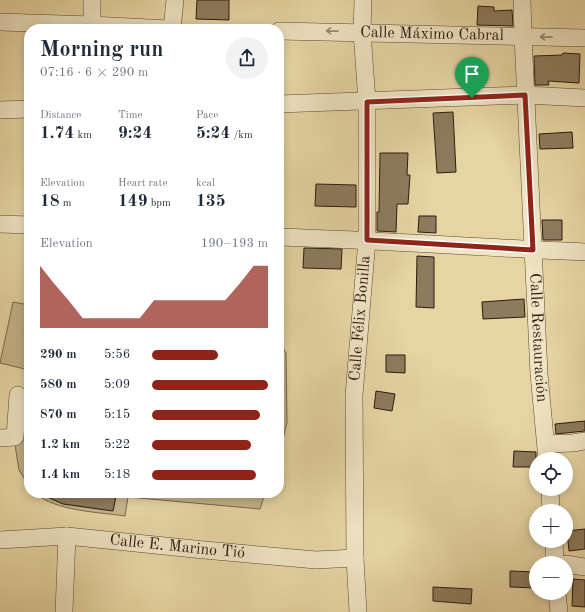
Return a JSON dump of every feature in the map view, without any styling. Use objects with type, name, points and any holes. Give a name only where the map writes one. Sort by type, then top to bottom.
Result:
[{"type":"street","points":[[92,0],[92,24]]},
{"type":"street","points":[[173,24],[175,0]]},
{"type":"street","name":"Calle Félix Bonilla","points":[[358,612],[355,558],[354,395],[367,240],[367,102],[362,32],[363,0]]},
{"type":"street","name":"Calle Restauración","points":[[522,0],[522,36],[533,250],[540,374],[547,451]]},
{"type":"street","points":[[0,22],[37,24]]},
{"type":"street","name":"Calle Máximo Cabral","points":[[284,31],[585,38]]},
{"type":"street","points":[[284,104],[525,95],[585,98]]},
{"type":"street","points":[[0,110],[24,109]]},
{"type":"street","points":[[0,224],[24,225]]},
{"type":"street","points":[[284,237],[367,240],[585,252]]},
{"type":"street","points":[[0,438],[15,438],[18,395]]},
{"type":"street","points":[[547,451],[585,441]]},
{"type":"street","points":[[64,612],[67,536]]},
{"type":"street","name":"Calle E. Marino Tió","points":[[0,540],[67,536],[316,560],[355,558]]},
{"type":"street","points":[[573,565],[585,567]]},
{"type":"street","points":[[558,600],[559,612]]},
{"type":"shaded area","points":[[13,302],[24,304],[24,369],[0,363]]},
{"type":"shaded area","points":[[284,350],[286,353],[287,422],[284,435]]},
{"type":"shaded area","points":[[24,417],[24,478],[19,470],[15,445]]},
{"type":"shaded area","points":[[42,498],[128,498],[125,516],[77,510],[54,504]]},
{"type":"shaded area","points":[[139,498],[263,498],[260,509]]},
{"type":"building","points":[[197,0],[229,0],[229,20],[196,19]]},
{"type":"building","points":[[478,6],[494,7],[494,11],[512,10],[513,26],[477,25]]},
{"type":"building","points":[[563,53],[580,54],[579,83],[548,81],[549,85],[535,85],[534,56],[562,55]]},
{"type":"building","points":[[453,112],[456,172],[437,173],[433,113]]},
{"type":"building","points":[[572,132],[573,148],[540,149],[539,134]]},
{"type":"building","points":[[380,153],[408,153],[407,175],[410,175],[408,204],[397,204],[396,232],[377,231],[377,212],[379,212]]},
{"type":"building","points":[[316,184],[356,185],[356,207],[315,206]]},
{"type":"building","points":[[419,216],[436,216],[436,233],[418,232]]},
{"type":"building","points":[[542,220],[562,220],[562,240],[543,240]]},
{"type":"building","points":[[304,248],[342,249],[341,269],[303,268]]},
{"type":"building","points":[[417,256],[434,257],[434,308],[416,307]]},
{"type":"building","points":[[524,299],[525,317],[483,319],[482,302]]},
{"type":"building","points":[[386,355],[405,355],[405,373],[386,372]]},
{"type":"building","points":[[376,391],[395,394],[392,411],[374,408]]},
{"type":"building","points":[[585,421],[585,431],[556,434],[555,424]]},
{"type":"building","points":[[514,451],[536,452],[529,452],[529,467],[513,467]]},
{"type":"building","points":[[49,498],[116,498],[113,511],[63,504]]},
{"type":"building","points":[[585,529],[585,549],[569,551],[569,548],[573,548],[573,530]]},
{"type":"building","points":[[510,571],[529,572],[529,588],[510,587]]},
{"type":"building","points":[[573,579],[585,580],[585,607],[572,606]]},
{"type":"building","points":[[433,587],[472,589],[471,604],[433,601]]},
{"type":"route","points":[[525,95],[533,250],[367,240],[367,102],[472,98],[525,95]]}]
